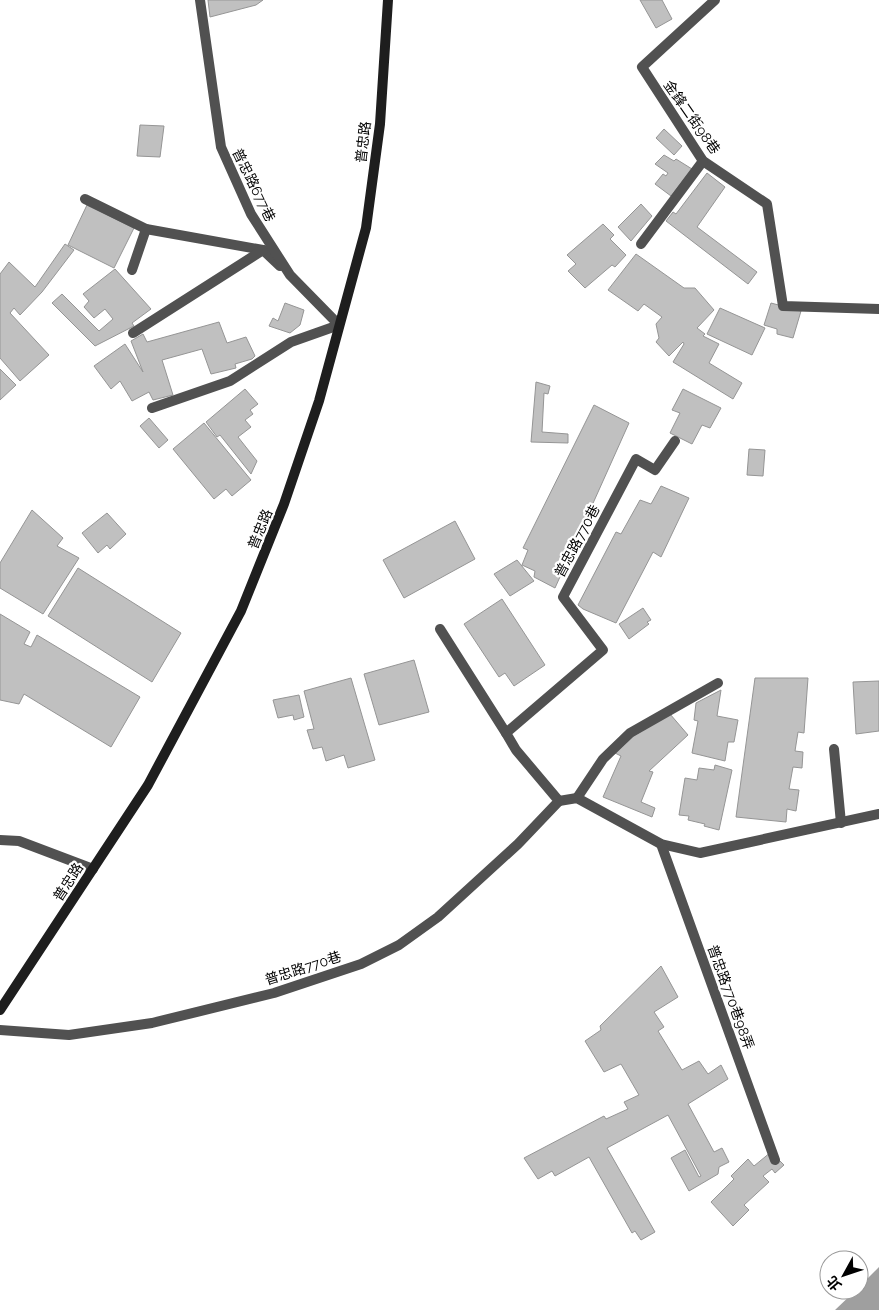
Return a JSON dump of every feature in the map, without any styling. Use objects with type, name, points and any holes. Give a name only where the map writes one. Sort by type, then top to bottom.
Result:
[{"type":"street","name":"普忠路","points":[[0,1010],[148,785],[241,611],[284,504],[319,401],[366,228],[380,124],[388,0]]},
{"type":"lane","name":"普忠路677巷","points":[[200,0],[220,147],[251,214],[290,275],[339,325]]},
{"type":"lane","name":"金鋒二街98巷","points":[[715,0],[642,67],[703,161],[767,204],[783,306],[879,309]]},
{"type":"lane","points":[[641,244],[703,161]]},
{"type":"lane","points":[[85,199],[146,229],[263,250],[290,275]]},
{"type":"lane","points":[[132,270],[146,229]]},
{"type":"lane","points":[[132,333],[263,250]]},
{"type":"lane","points":[[152,408],[230,381],[291,342],[339,325]]},
{"type":"lane","name":"普忠路770巷","points":[[506,733],[603,650],[563,597],[636,459],[655,470],[675,441]]},
{"type":"lane","points":[[440,630],[516,750],[559,801],[577,798],[662,844],[700,853],[879,814]]},
{"type":"lane","points":[[577,798],[603,759],[630,734],[718,683]]},
{"type":"lane","points":[[834,749],[841,823]]},
{"type":"lane","name":"普忠路770巷","points":[[0,1030],[69,1035],[152,1023],[274,993],[360,964],[398,946],[438,917],[518,844],[559,801]]},
{"type":"lane","points":[[0,840],[19,842],[93,869]]},
{"type":"lane","name":"普忠路770巷98弄","points":[[662,844],[775,1160]]},
{"type":"shaded area","points":[[879,1267],[879,1310],[835,1310],[846,1300],[869,1300],[869,1277]]},
{"type":"building","points":[[208,0],[263,0],[256,5],[210,17]]},
{"type":"building","points":[[640,0],[662,0],[672,19],[656,28]]},
{"type":"building","points":[[140,125],[164,126],[160,157],[137,156]]},
{"type":"building","points":[[664,129],[682,146],[674,155],[656,138]]},
{"type":"building","points":[[664,155],[674,161],[676,159],[692,169],[671,196],[655,184],[663,174],[666,176],[668,173],[655,164]]},
{"type":"building","points":[[707,173],[725,187],[697,227],[757,272],[748,284],[666,221],[673,212],[676,214]]},
{"type":"building","points":[[641,204],[652,216],[631,241],[618,227]]},
{"type":"building","points":[[87,205],[134,228],[114,268],[68,245]]},
{"type":"building","points":[[603,224],[614,235],[610,239],[626,255],[615,267],[612,265],[585,288],[568,271],[576,264],[567,255]]},
{"type":"building","points":[[65,244],[74,250],[42,292],[20,315],[14,308],[10,313],[49,355],[20,381],[0,358],[0,274],[9,262],[35,287]]},
{"type":"building","points":[[636,254],[684,288],[695,288],[714,310],[697,328],[705,334],[703,336],[719,344],[709,363],[742,383],[733,399],[673,362],[684,344],[683,342],[669,356],[656,342],[659,338],[656,324],[662,317],[644,304],[638,311],[608,290]]},
{"type":"building","points":[[115,269],[151,309],[132,323],[134,326],[95,346],[52,303],[62,294],[99,331],[113,319],[105,309],[94,318],[84,307],[89,301],[83,294]]},
{"type":"building","points":[[285,303],[304,310],[300,325],[290,333],[269,326],[273,318],[278,321]]},
{"type":"building","points":[[771,303],[801,311],[793,338],[777,334],[777,329],[764,325]]},
{"type":"building","points":[[720,308],[765,328],[752,355],[707,334]]},
{"type":"building","points":[[219,322],[227,343],[246,337],[255,356],[252,359],[235,364],[236,368],[211,374],[202,349],[162,360],[173,395],[153,400],[149,392],[132,401],[120,381],[111,389],[94,366],[125,344],[143,372],[131,341],[143,334],[147,342]]},
{"type":"building","points":[[0,369],[16,385],[0,400]]},
{"type":"building","points":[[536,382],[550,386],[548,394],[544,393],[542,432],[568,434],[568,443],[531,442]]},
{"type":"building","points":[[245,389],[258,404],[250,410],[253,414],[245,420],[251,427],[238,437],[257,461],[251,474],[220,435],[217,437],[206,422]]},
{"type":"building","points":[[683,389],[721,408],[710,428],[702,425],[692,444],[670,433],[680,413],[672,410]]},
{"type":"building","points":[[594,405],[629,423],[555,588],[534,577],[535,571],[522,565],[528,550],[523,548]]},
{"type":"building","points":[[149,418],[168,440],[159,448],[140,426]]},
{"type":"building","points":[[204,423],[251,480],[232,496],[226,489],[214,499],[173,449]]},
{"type":"building","points":[[749,449],[765,450],[763,476],[747,475]]},
{"type":"building","points":[[661,486],[689,498],[661,557],[653,552],[616,623],[583,609],[578,605],[616,532],[621,534],[640,500],[651,504]]},
{"type":"building","points":[[32,510],[63,538],[57,546],[79,558],[43,614],[0,588],[0,563]]},
{"type":"building","points":[[107,513],[126,534],[110,549],[107,545],[98,553],[82,533]]},
{"type":"building","points":[[455,521],[475,559],[404,598],[383,560]]},
{"type":"building","points":[[517,560],[534,581],[510,596],[494,574]]},
{"type":"building","points":[[78,568],[181,633],[152,682],[48,616]]},
{"type":"building","points":[[502,599],[545,665],[514,686],[505,673],[499,677],[464,624]]},
{"type":"building","points":[[643,608],[651,620],[647,622],[649,624],[629,639],[619,624]]},
{"type":"building","points":[[0,614],[30,632],[24,644],[31,647],[37,635],[140,697],[111,747],[24,694],[19,704],[0,700]]},
{"type":"building","points":[[414,660],[429,712],[379,725],[364,674]]},
{"type":"building","points":[[351,678],[375,760],[348,768],[344,755],[326,761],[322,747],[313,749],[307,730],[314,729],[304,691]]},
{"type":"building","points":[[755,678],[808,678],[804,733],[798,732],[795,751],[803,752],[802,768],[793,767],[789,789],[799,790],[796,811],[787,809],[786,822],[736,817]]},
{"type":"building","points":[[879,681],[879,731],[856,734],[853,682]]},
{"type":"building","points":[[721,690],[717,716],[738,720],[734,742],[728,742],[725,761],[692,753],[698,721],[694,720],[696,703]]},
{"type":"building","points":[[299,695],[304,717],[294,720],[293,715],[278,718],[273,700]]},
{"type":"building","points":[[670,714],[688,735],[649,771],[653,772],[641,802],[655,808],[652,817],[603,797],[621,756],[615,753],[635,735]]},
{"type":"building","points":[[715,765],[732,770],[719,830],[688,820],[689,816],[679,815],[685,778],[697,780],[699,768],[714,770]]},
{"type":"building","points":[[661,966],[678,997],[654,1012],[664,1027],[658,1031],[682,1070],[699,1061],[708,1074],[721,1065],[728,1079],[688,1104],[714,1152],[722,1148],[729,1162],[719,1167],[718,1174],[689,1191],[671,1158],[685,1150],[699,1177],[701,1176],[668,1115],[607,1148],[655,1232],[641,1240],[635,1231],[632,1233],[589,1157],[555,1176],[552,1171],[538,1179],[524,1158],[604,1116],[606,1119],[628,1109],[624,1102],[639,1095],[621,1064],[604,1072],[585,1041],[601,1030],[600,1026]]},
{"type":"building","points":[[771,1152],[784,1165],[775,1173],[772,1169],[763,1176],[769,1182],[744,1205],[749,1210],[733,1226],[711,1202],[734,1179],[731,1176],[748,1159],[754,1166]]}]
